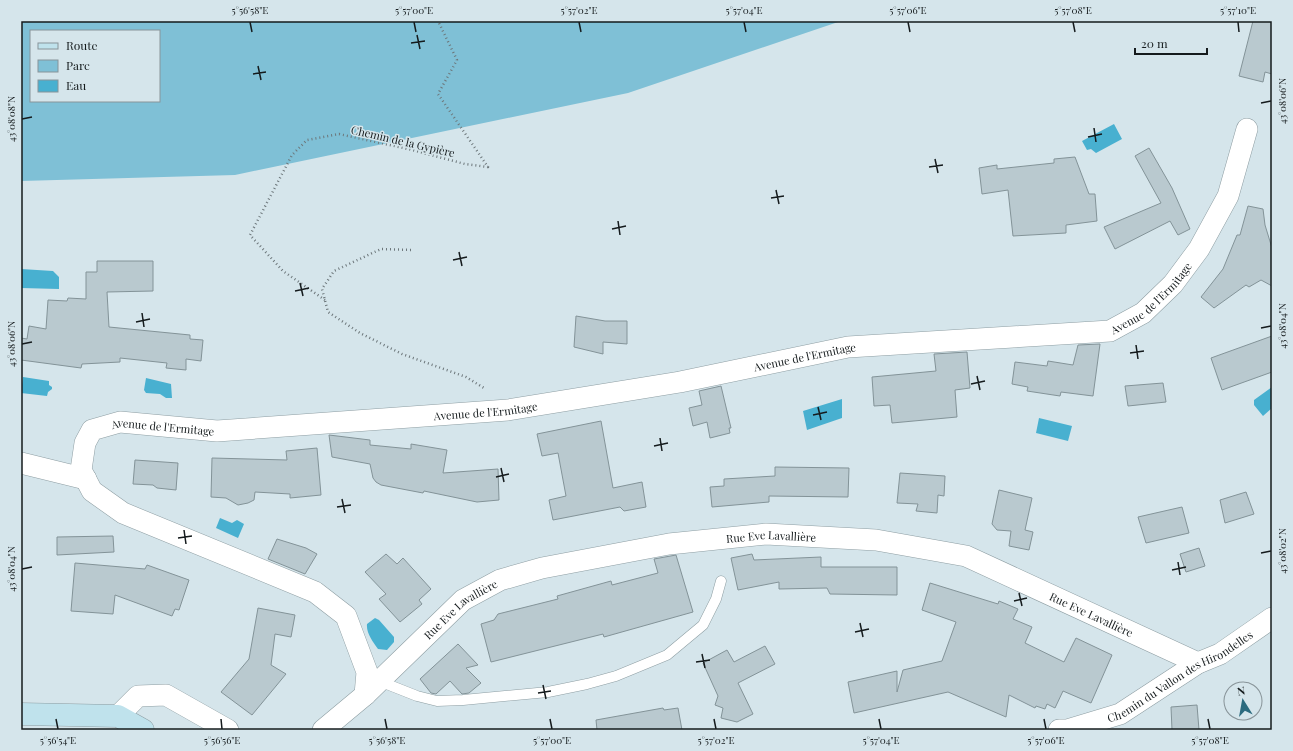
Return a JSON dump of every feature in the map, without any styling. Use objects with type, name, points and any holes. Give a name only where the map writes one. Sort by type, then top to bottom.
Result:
[{"type":"main road","points":[[21,714],[118,716],[143,730]]},
{"type":"street","name":"Avenue de l'Ermitage","points":[[372,688],[346,616],[315,592],[123,513],[92,491],[81,470],[85,443],[92,430],[120,422],[217,431],[508,410],[680,382],[848,347],[1110,331],[1143,313],[1173,284],[1199,249],[1228,196],[1247,129]]},
{"type":"street","points":[[21,463],[86,480]]},
{"type":"street","name":"Rue Eve Lavallière","points":[[372,688],[463,600],[500,580],[542,568],[669,544],[766,534],[876,540],[966,556],[1198,664]]},
{"type":"street","name":"Chemin du Vallon des Hirondelles","points":[[1059,730],[1067,730],[1120,714],[1198,664],[1220,654],[1272,618]]},
{"type":"street","points":[[322,730],[372,688]]},
{"type":"street","points":[[118,716],[138,696],[166,695],[228,730]]},
{"type":"lane","points":[[372,688],[437,701],[463,700],[548,692],[616,676],[667,655],[703,625],[716,599],[721,581]]},
{"type":"path","name":"Chemin de la Gypière","points":[[325,300],[282,271],[250,235],[292,155],[307,140],[339,134],[408,149],[464,164],[488,167],[438,94],[457,60],[438,21]]},
{"type":"path","points":[[411,250],[381,249],[334,271],[322,289],[328,312],[360,333],[402,354],[466,377],[485,389]]},
{"type":"green space","points":[[21,21],[841,21],[628,93],[235,175],[21,181]]},
{"type":"water","points":[[1114,124],[1122,139],[1096,153],[1091,149],[1087,150],[1082,141]]},
{"type":"water","points":[[21,269],[53,271],[59,277],[59,289],[21,288]]},
{"type":"water","points":[[23,377],[49,381],[49,385],[52,389],[48,392],[47,396],[21,393]]},
{"type":"water","points":[[146,378],[171,384],[172,398],[166,398],[160,394],[146,393],[144,390]]},
{"type":"water","points":[[1272,387],[1272,408],[1263,416],[1254,405],[1254,400]]},
{"type":"water","points":[[842,399],[842,418],[807,430],[803,411]]},
{"type":"water","points":[[1039,418],[1072,426],[1068,441],[1036,433]]},
{"type":"water","points":[[220,518],[232,523],[237,520],[244,524],[238,538],[216,528]]},
{"type":"water","points":[[375,618],[379,620],[394,637],[394,642],[387,650],[378,649],[369,634],[367,624]]},
{"type":"building","points":[[1253,21],[1272,21],[1272,74],[1265,72],[1263,82],[1239,76]]},
{"type":"building","points":[[1149,148],[1172,188],[1190,229],[1178,235],[1170,221],[1115,249],[1104,227],[1161,203],[1135,156]]},
{"type":"building","points":[[1075,157],[1089,194],[1095,194],[1097,221],[1066,225],[1066,233],[1013,236],[1008,190],[982,194],[979,168],[997,165],[997,169],[1054,163],[1054,159]]},
{"type":"building","points":[[1248,206],[1263,209],[1265,225],[1272,248],[1272,286],[1261,280],[1249,287],[1246,285],[1214,308],[1201,297],[1223,269],[1237,235],[1240,235]]},
{"type":"building","points":[[97,261],[153,261],[153,291],[107,292],[109,327],[190,335],[190,339],[203,340],[201,361],[186,359],[186,370],[166,368],[167,363],[120,358],[120,362],[82,364],[81,368],[21,360],[21,338],[27,339],[29,326],[46,329],[48,300],[67,301],[68,298],[86,299],[86,272],[97,272]]},
{"type":"building","points":[[576,316],[605,321],[627,321],[627,344],[603,342],[603,354],[574,347]]},
{"type":"building","points":[[1272,336],[1272,372],[1222,390],[1211,358]]},
{"type":"building","points":[[1100,344],[1093,396],[1061,392],[1060,396],[1027,391],[1028,387],[1012,384],[1015,362],[1047,366],[1048,361],[1073,365],[1078,345]]},
{"type":"building","points":[[967,352],[970,388],[955,390],[957,417],[892,423],[890,405],[874,406],[872,377],[936,371],[934,354]]},
{"type":"building","points":[[1163,383],[1166,402],[1128,406],[1125,386]]},
{"type":"building","points":[[721,386],[731,428],[729,428],[730,433],[710,438],[707,422],[693,426],[689,408],[702,405],[699,391]]},
{"type":"building","points":[[601,421],[613,488],[642,482],[646,507],[624,511],[620,507],[553,520],[549,500],[566,496],[558,453],[542,456],[537,434]]},
{"type":"building","points":[[329,435],[370,440],[370,445],[411,449],[411,444],[447,450],[443,473],[498,469],[499,500],[477,502],[424,491],[423,493],[381,485],[373,478],[370,464],[332,457]]},
{"type":"building","points":[[317,448],[321,495],[290,498],[290,494],[255,492],[254,500],[238,505],[226,498],[211,497],[212,458],[287,460],[286,451]]},
{"type":"building","points":[[135,460],[178,463],[176,490],[157,488],[153,485],[133,484]]},
{"type":"building","points":[[775,467],[849,468],[848,497],[769,496],[769,502],[712,507],[710,487],[724,486],[724,479],[775,476]]},
{"type":"building","points":[[900,473],[945,476],[944,496],[938,495],[937,513],[916,511],[918,504],[897,503]]},
{"type":"building","points":[[999,490],[1032,498],[1025,530],[1033,532],[1029,550],[1009,546],[1011,531],[997,530],[992,524]]},
{"type":"building","points":[[1246,492],[1254,514],[1225,523],[1220,500]]},
{"type":"building","points":[[1182,507],[1189,533],[1146,543],[1138,517]]},
{"type":"building","points":[[113,536],[114,552],[57,555],[57,537]]},
{"type":"building","points":[[277,539],[306,548],[317,554],[305,574],[268,559]]},
{"type":"building","points":[[1199,548],[1205,566],[1186,572],[1180,554]]},
{"type":"building","points":[[386,554],[397,564],[403,558],[431,589],[419,600],[422,604],[400,622],[379,599],[386,594],[365,572]]},
{"type":"building","points":[[752,554],[754,560],[821,557],[821,567],[897,567],[897,595],[830,594],[827,588],[779,589],[779,582],[738,590],[731,558]]},
{"type":"building","points":[[676,555],[693,612],[604,637],[603,634],[491,662],[481,624],[494,620],[498,614],[558,599],[557,596],[611,581],[612,585],[658,573],[654,559]]},
{"type":"building","points":[[75,563],[145,569],[147,565],[189,580],[179,610],[175,609],[172,616],[115,595],[113,614],[71,611]]},
{"type":"building","points":[[930,583],[998,604],[999,601],[1018,609],[1013,619],[1032,627],[1025,643],[1064,662],[1076,638],[1112,655],[1091,703],[1063,691],[1055,708],[1047,704],[1045,709],[1036,706],[1035,708],[1009,695],[1006,717],[948,692],[854,713],[848,682],[897,671],[897,692],[903,670],[942,661],[956,622],[922,610]]},
{"type":"building","points":[[258,608],[295,615],[291,637],[275,634],[271,665],[286,674],[252,715],[221,692],[249,659]]},
{"type":"building","points":[[458,644],[478,665],[466,668],[481,683],[469,693],[462,694],[450,681],[436,694],[431,693],[420,679]]},
{"type":"building","points":[[765,646],[775,664],[738,683],[753,714],[737,722],[721,718],[723,708],[715,705],[718,696],[703,663],[727,650],[734,662]]},
{"type":"building","points":[[1197,705],[1199,730],[1172,730],[1171,707]]},
{"type":"building","points":[[663,708],[664,710],[678,708],[682,730],[597,730],[596,720]]}]
